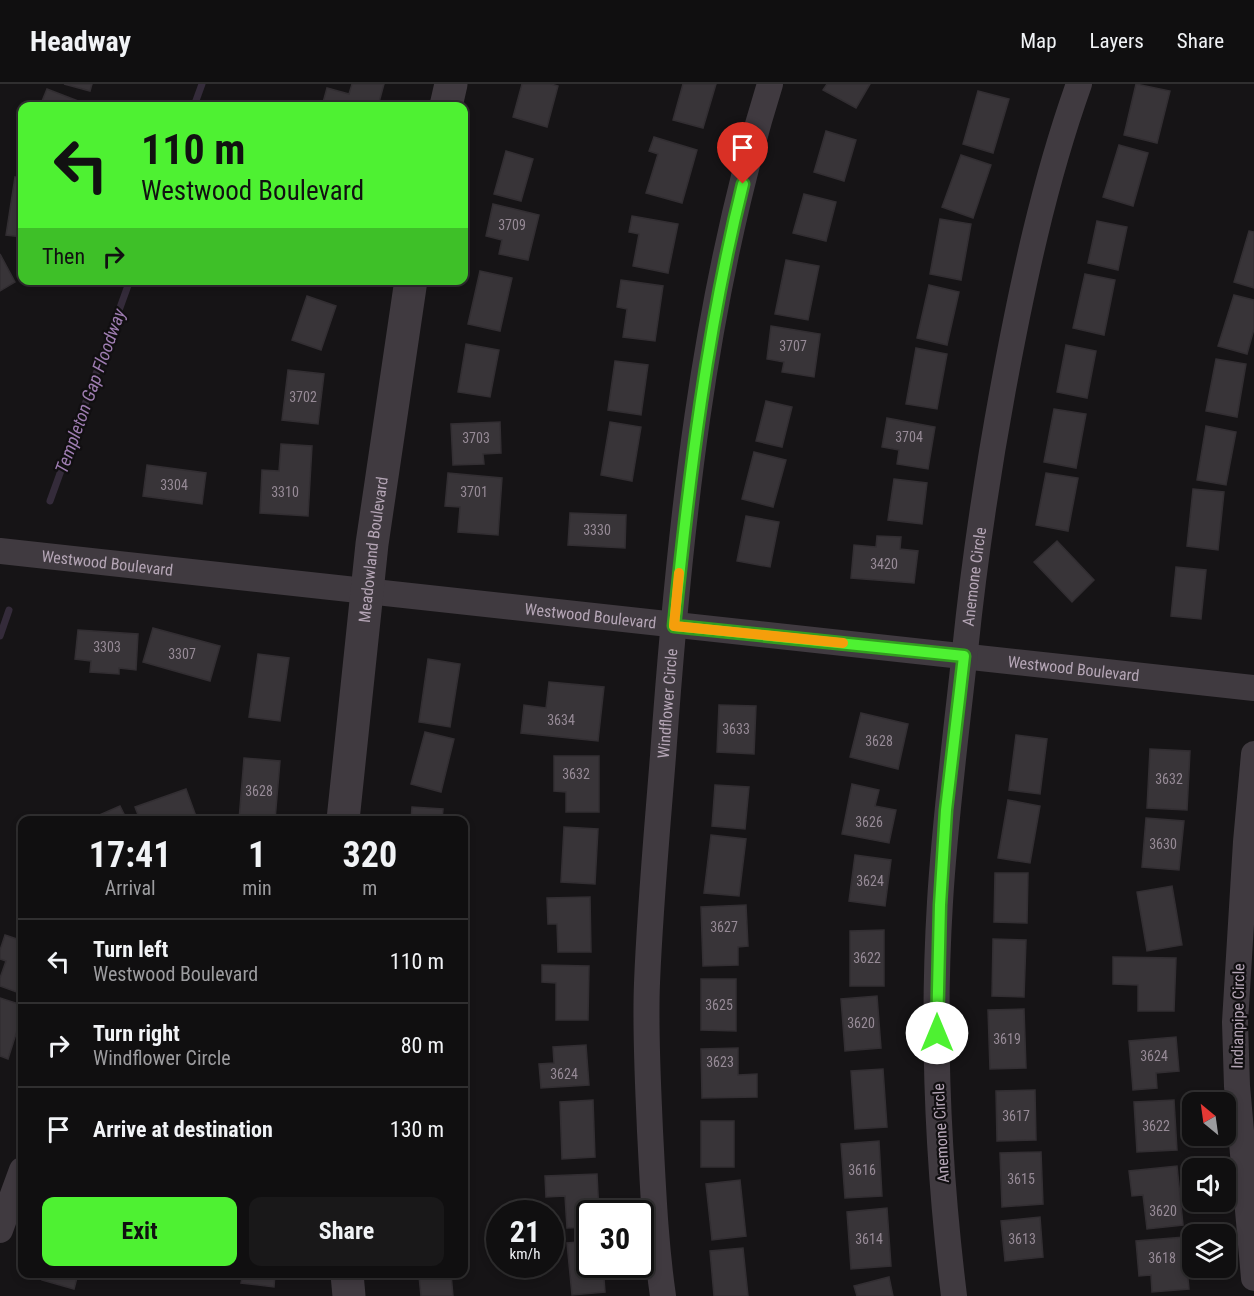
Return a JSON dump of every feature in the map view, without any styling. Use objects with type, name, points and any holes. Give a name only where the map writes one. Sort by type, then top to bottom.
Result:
[{"type":"street","points":[[447,102],[451,84]]},
{"type":"street","name":"Windflower Circle","points":[[663,1296],[652,1172],[647,986],[674,626],[696,432],[724,266],[759,118],[770,84]]},
{"type":"street","name":"Anemone Circle","points":[[954,1296],[947,1233],[938,1084],[937,993],[946,810],[973,577],[993,443],[1016,314],[1067,119],[1079,84]]},
{"type":"street","name":"Meadowland Boulevard","points":[[343,816],[366,590],[410,285]]},
{"type":"street","name":"Westwood Boulevard","points":[[0,551],[1254,688]]},
{"type":"street","name":"Indianpipe Circle","points":[[1254,754],[1235,1022],[1237,1086],[1254,1278]]},
{"type":"street","points":[[0,1230],[18,1181]]},
{"type":"street","points":[[347,1278],[349,1296]]},
{"type":"building","points":[[64,84],[92,84],[90,91]]},
{"type":"building","points":[[352,84],[384,84],[379,102],[323,102],[327,88],[349,94]]},
{"type":"building","points":[[522,84],[558,86],[547,127],[513,117]]},
{"type":"building","points":[[683,84],[716,84],[703,128],[673,120]]},
{"type":"building","points":[[827,84],[870,84],[856,108],[823,90]]},
{"type":"building","points":[[1136,84],[1170,91],[1157,143],[1124,135]]},
{"type":"building","points":[[47,89],[78,101],[78,102],[42,102]]},
{"type":"building","points":[[978,91],[1009,99],[993,153],[963,144]]},
{"type":"building","points":[[826,131],[856,140],[844,181],[814,172]]},
{"type":"building","points":[[654,137],[697,150],[682,203],[646,193],[658,154],[649,151]]},
{"type":"building","points":[[1119,145],[1148,153],[1133,206],[1103,197]]},
{"type":"building","points":[[506,151],[533,159],[521,201],[494,194]]},
{"type":"building","points":[[961,155],[991,165],[973,218],[942,207]]},
{"type":"building","points":[[15,177],[18,178],[18,236],[6,235]]},
{"type":"building","points":[[804,194],[836,202],[826,241],[793,233]]},
{"type":"building","points":[[493,204],[539,215],[528,260],[499,254],[502,240],[486,236]]},
{"type":"building","points":[[632,216],[678,224],[668,273],[633,266],[639,234],[629,232]]},
{"type":"building","points":[[940,219],[971,224],[961,280],[930,274]]},
{"type":"building","points":[[1097,221],[1127,227],[1118,270],[1088,263]]},
{"type":"building","points":[[1249,231],[1254,232],[1254,288],[1234,282]]},
{"type":"building","points":[[0,254],[15,282],[0,291]]},
{"type":"building","points":[[786,260],[819,266],[808,320],[775,314]]},
{"type":"building","points":[[480,271],[512,278],[500,331],[468,324]]},
{"type":"building","points":[[1085,274],[1115,280],[1104,335],[1073,328]]},
{"type":"building","points":[[621,280],[663,286],[655,341],[623,337],[627,309],[617,307]]},
{"type":"building","points":[[929,285],[959,292],[947,345],[917,338]]},
{"type":"building","points":[[1234,295],[1254,300],[1254,329],[1247,354],[1218,346]]},
{"type":"building","points":[[307,296],[336,306],[321,350],[292,340]]},
{"type":"building","points":[[771,326],[820,334],[814,377],[782,372],[784,362],[767,359]]},
{"type":"building","points":[[466,344],[499,350],[490,397],[458,392]]},
{"type":"building","points":[[1066,345],[1096,351],[1087,398],[1057,392]]},
{"type":"building","points":[[916,348],[947,354],[937,409],[906,404]]},
{"type":"building","points":[[1216,359],[1246,364],[1237,417],[1206,411]]},
{"type":"building","points":[[615,361],[648,365],[641,415],[608,410]]},
{"type":"building","points":[[288,370],[324,374],[318,424],[282,420]]},
{"type":"building","points":[[766,401],[792,407],[782,447],[756,441]]},
{"type":"building","points":[[1054,409],[1086,414],[1076,468],[1044,462]]},
{"type":"building","points":[[887,418],[935,427],[928,469],[897,464],[899,450],[882,447]]},
{"type":"building","points":[[500,422],[501,453],[483,454],[484,464],[453,465],[451,424]]},
{"type":"building","points":[[610,422],[641,427],[632,481],[601,475]]},
{"type":"building","points":[[1206,426],[1236,432],[1226,485],[1197,480]]},
{"type":"building","points":[[281,444],[312,446],[308,516],[260,513],[262,470],[279,471]]},
{"type":"building","points":[[754,452],[786,460],[773,507],[742,499]]},
{"type":"building","points":[[147,465],[206,473],[202,504],[143,496]]},
{"type":"building","points":[[448,473],[502,478],[498,535],[458,532],[460,507],[445,506]]},
{"type":"building","points":[[1046,473],[1078,478],[1068,531],[1036,525]]},
{"type":"building","points":[[894,479],[927,483],[922,524],[888,520]]},
{"type":"building","points":[[1193,489],[1224,492],[1218,550],[1187,546]]},
{"type":"building","points":[[570,513],[626,515],[625,548],[568,545]]},
{"type":"building","points":[[746,516],[779,522],[770,567],[737,561]]},
{"type":"building","points":[[877,536],[901,537],[900,549],[918,551],[914,583],[851,578],[854,545],[876,547]]},
{"type":"building","points":[[1057,541],[1094,580],[1072,602],[1034,562]]},
{"type":"building","points":[[1176,567],[1206,570],[1201,619],[1171,616]]},
{"type":"building","points":[[153,628],[220,646],[210,681],[143,662]]},
{"type":"building","points":[[78,630],[138,634],[136,670],[119,668],[119,674],[90,672],[91,661],[75,659]]},
{"type":"building","points":[[258,654],[289,658],[280,721],[249,717]]},
{"type":"building","points":[[428,659],[460,664],[450,727],[419,722]]},
{"type":"building","points":[[549,682],[604,687],[598,741],[521,733],[524,705],[546,708]]},
{"type":"building","points":[[719,705],[756,706],[754,754],[717,752]]},
{"type":"building","points":[[861,713],[908,724],[898,769],[850,757]]},
{"type":"building","points":[[425,732],[454,739],[441,792],[411,784]]},
{"type":"building","points":[[1016,735],[1047,739],[1040,794],[1009,790]]},
{"type":"building","points":[[1150,749],[1190,751],[1187,810],[1147,808]]},
{"type":"building","points":[[554,756],[599,756],[599,812],[566,812],[566,792],[554,791]]},
{"type":"building","points":[[244,758],[280,761],[275,816],[239,816]]},
{"type":"building","points":[[852,784],[879,790],[875,806],[896,810],[889,843],[842,834]]},
{"type":"building","points":[[715,785],[749,787],[745,829],[712,826]]},
{"type":"building","points":[[186,789],[196,816],[138,816],[135,807]]},
{"type":"building","points":[[1008,800],[1040,806],[1030,863],[998,858]]},
{"type":"building","points":[[120,806],[125,816],[97,816]]},
{"type":"building","points":[[412,807],[443,809],[442,816],[411,816]]},
{"type":"building","points":[[1146,818],[1184,821],[1179,870],[1142,867]]},
{"type":"building","points":[[564,827],[598,829],[595,884],[561,882]]},
{"type":"building","points":[[711,835],[746,839],[739,896],[704,893]]},
{"type":"building","points":[[855,855],[891,860],[885,906],[849,901]]},
{"type":"building","points":[[995,873],[1028,873],[1027,923],[994,922]]},
{"type":"building","points":[[1172,886],[1182,945],[1147,951],[1137,892]]},
{"type":"building","points":[[590,897],[591,952],[558,952],[557,924],[548,924],[547,898]]},
{"type":"building","points":[[746,905],[748,946],[738,947],[738,965],[703,966],[701,907]]},
{"type":"building","points":[[884,930],[884,986],[850,986],[850,931]]},
{"type":"building","points":[[5,935],[17,939],[18,936],[18,993],[0,986],[0,978],[6,961],[0,959],[0,950]]},
{"type":"building","points":[[993,939],[1026,940],[1024,997],[992,996]]},
{"type":"building","points":[[1113,957],[1176,958],[1174,1011],[1138,1011],[1138,985],[1113,984]]},
{"type":"building","points":[[542,965],[589,966],[588,1020],[556,1020],[556,983],[542,982]]},
{"type":"building","points":[[701,979],[736,979],[736,1031],[701,1030]]},
{"type":"building","points":[[877,996],[881,1048],[845,1051],[841,999]]},
{"type":"building","points":[[0,998],[18,1004],[18,1028],[8,1059],[0,1056]]},
{"type":"building","points":[[1024,1009],[1026,1068],[990,1069],[988,1010]]},
{"type":"building","points":[[1176,1037],[1179,1071],[1156,1073],[1157,1088],[1133,1090],[1129,1041]]},
{"type":"building","points":[[586,1045],[589,1085],[541,1088],[539,1064],[554,1063],[553,1047]]},
{"type":"building","points":[[738,1048],[738,1075],[757,1074],[757,1097],[702,1098],[701,1049]]},
{"type":"building","points":[[883,1069],[887,1127],[855,1129],[851,1071]]},
{"type":"building","points":[[1035,1090],[1036,1140],[997,1141],[996,1091]]},
{"type":"building","points":[[593,1100],[595,1157],[562,1159],[560,1102]]},
{"type":"building","points":[[1174,1100],[1177,1150],[1137,1152],[1134,1102]]},
{"type":"building","points":[[701,1121],[734,1121],[734,1167],[701,1167]]},
{"type":"building","points":[[879,1141],[882,1196],[845,1198],[841,1144]]},
{"type":"building","points":[[1041,1152],[1043,1204],[1002,1207],[1000,1153]]},
{"type":"building","points":[[1177,1166],[1182,1225],[1147,1229],[1143,1195],[1132,1196],[1129,1171]]},
{"type":"building","points":[[597,1174],[598,1200],[576,1200],[576,1228],[567,1228],[565,1196],[546,1197],[545,1176]]},
{"type":"building","points":[[740,1180],[746,1236],[712,1240],[706,1184]]},
{"type":"building","points":[[887,1208],[891,1266],[851,1269],[847,1212]]},
{"type":"building","points":[[1040,1217],[1043,1257],[1005,1261],[1001,1221]]},
{"type":"building","points":[[1182,1237],[1182,1278],[1188,1278],[1189,1289],[1152,1292],[1151,1275],[1139,1276],[1136,1241]]},
{"type":"building","points":[[576,1242],[576,1278],[604,1278],[605,1292],[572,1295],[567,1243]]},
{"type":"building","points":[[743,1248],[748,1296],[714,1296],[710,1251]]},
{"type":"building","points":[[889,1277],[893,1296],[857,1296],[854,1286]]},
{"type":"building","points":[[43,1278],[77,1278],[74,1289],[42,1280]]},
{"type":"building","points":[[242,1278],[275,1278],[274,1287],[241,1283]]},
{"type":"building","points":[[419,1278],[451,1278],[453,1296],[421,1296]]},
{"type":"waterway","name":"Templeton Gap Floodway","points":[[195,102],[202,84]]},
{"type":"waterway","name":"Templeton Gap Floodway","points":[[50,501],[128,285]]},
{"type":"waterway","name":"Templeton Gap Floodway","points":[[0,636],[9,610]]},
{"type":"slow traffic","points":[[679,573],[674,626],[843,643]]},
{"type":"route","points":[[743,184],[724,266],[696,432],[674,626],[964,656],[946,810],[940,905],[937,1033]]}]
